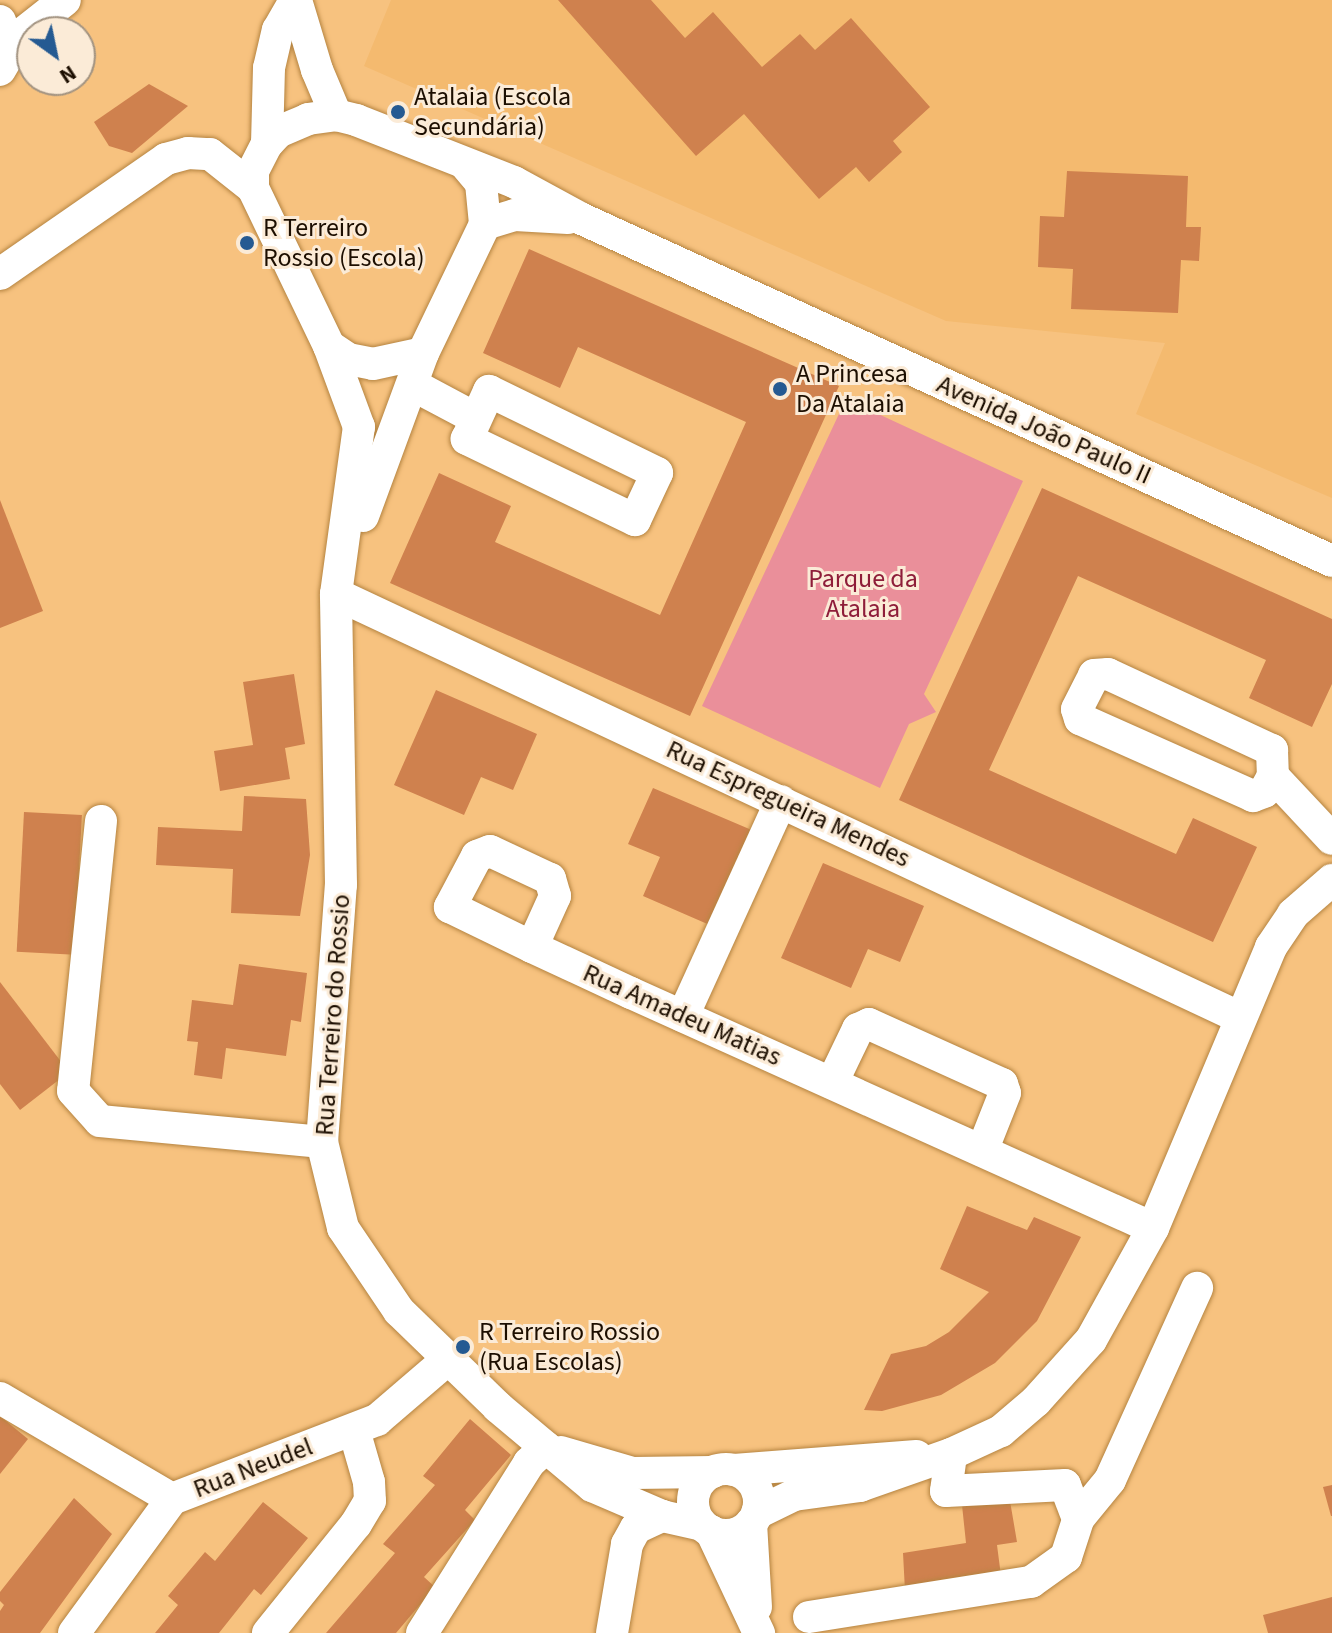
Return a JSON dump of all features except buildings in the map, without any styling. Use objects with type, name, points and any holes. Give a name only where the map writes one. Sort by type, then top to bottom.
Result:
[{"type":"street","points":[[3,45],[65,0]]},
{"type":"street","points":[[296,0],[317,70],[336,115]]},
{"type":"street","points":[[267,144],[269,68],[278,30],[296,0]]},
{"type":"street","points":[[336,115],[356,120],[466,165],[481,183],[485,224],[423,353],[402,361],[373,364],[348,359],[329,346],[253,188],[253,171],[267,144],[278,132],[308,119],[336,115]]},
{"type":"street","points":[[0,274],[166,159],[188,153],[210,154],[253,188]]},
{"type":"street","name":"Avenida João Paulo II","points":[[466,165],[514,182],[582,219],[1332,561]]},
{"type":"street","name":"Avenida João Paulo II","points":[[485,224],[515,215],[582,219]]},
{"type":"street","name":"Rua Terreiro do Rossio","points":[[329,346],[359,427],[336,594],[341,885],[322,1142],[343,1228],[399,1311],[447,1360],[592,1486],[662,1516],[707,1528]]},
{"type":"street","name":"Rua Terreiro do Rossio","points":[[336,594],[423,353]]},
{"type":"street","points":[[413,385],[475,418]]},
{"type":"street","points":[[489,391],[657,473],[635,520],[467,439],[475,418],[489,391]]},
{"type":"street","name":"Rua Espregueira Mendes","points":[[336,594],[1239,1017]]},
{"type":"street","points":[[1273,776],[1264,792],[1253,796],[1080,719],[1077,709],[1094,675],[1108,674],[1272,750],[1273,776],[1332,839]]},
{"type":"street","points":[[683,1016],[781,801]]},
{"type":"street","points":[[101,821],[73,1091],[100,1121],[322,1142]]},
{"type":"street","name":"Rua Amadeu Matias","points":[[532,947],[555,896],[550,879],[490,851],[477,856],[450,907],[532,947],[683,1016],[1153,1228]]},
{"type":"street","points":[[707,1528],[733,1534],[794,1495],[860,1486],[951,1454],[1001,1431],[1036,1401],[1091,1340],[1153,1228],[1239,1017],[1271,947],[1293,914],[1332,880]]},
{"type":"street","points":[[832,1083],[858,1029],[869,1024],[1002,1084],[1005,1093],[982,1151]]},
{"type":"street","points":[[809,1617],[1031,1582],[1066,1557],[1078,1519],[1110,1480],[1197,1288]]},
{"type":"street","name":"Rua Neudel","points":[[74,1633],[172,1499],[377,1420],[447,1360]]},
{"type":"street","points":[[0,1398],[172,1499]]},
{"type":"street","points":[[268,1633],[356,1524],[370,1501],[369,1482],[354,1430]]},
{"type":"street","points":[[422,1633],[529,1463],[546,1447],[633,1473],[723,1471],[951,1454]]},
{"type":"street","points":[[951,1454],[946,1491],[1065,1485],[1078,1519]]},
{"type":"street","points":[[723,1471],[753,1482],[758,1492],[754,1518],[759,1633],[707,1528],[696,1516],[694,1496],[704,1478],[723,1471]]},
{"type":"street","points":[[612,1633],[627,1544],[636,1528],[662,1516]]},
{"type":"shaded area","points":[[391,0],[1332,0],[1332,498],[1136,414],[1165,343],[946,321],[364,66]]},
{"type":"green space","name":"Parque da Atalaia","points":[[846,399],[1023,481],[924,694],[936,712],[909,724],[880,788],[702,706]]},
{"type":"place","name":"Atalaia (Escola Secundária)","points":[[398,112]]},
{"type":"place","name":"R Terreiro Rossio (Escola)","points":[[247,243]]},
{"type":"place","name":"A Princesa Da Atalaia","points":[[780,389]]},
{"type":"place","name":"R Terreiro Rossio (Rua Escolas)","points":[[463,1347]]}]
